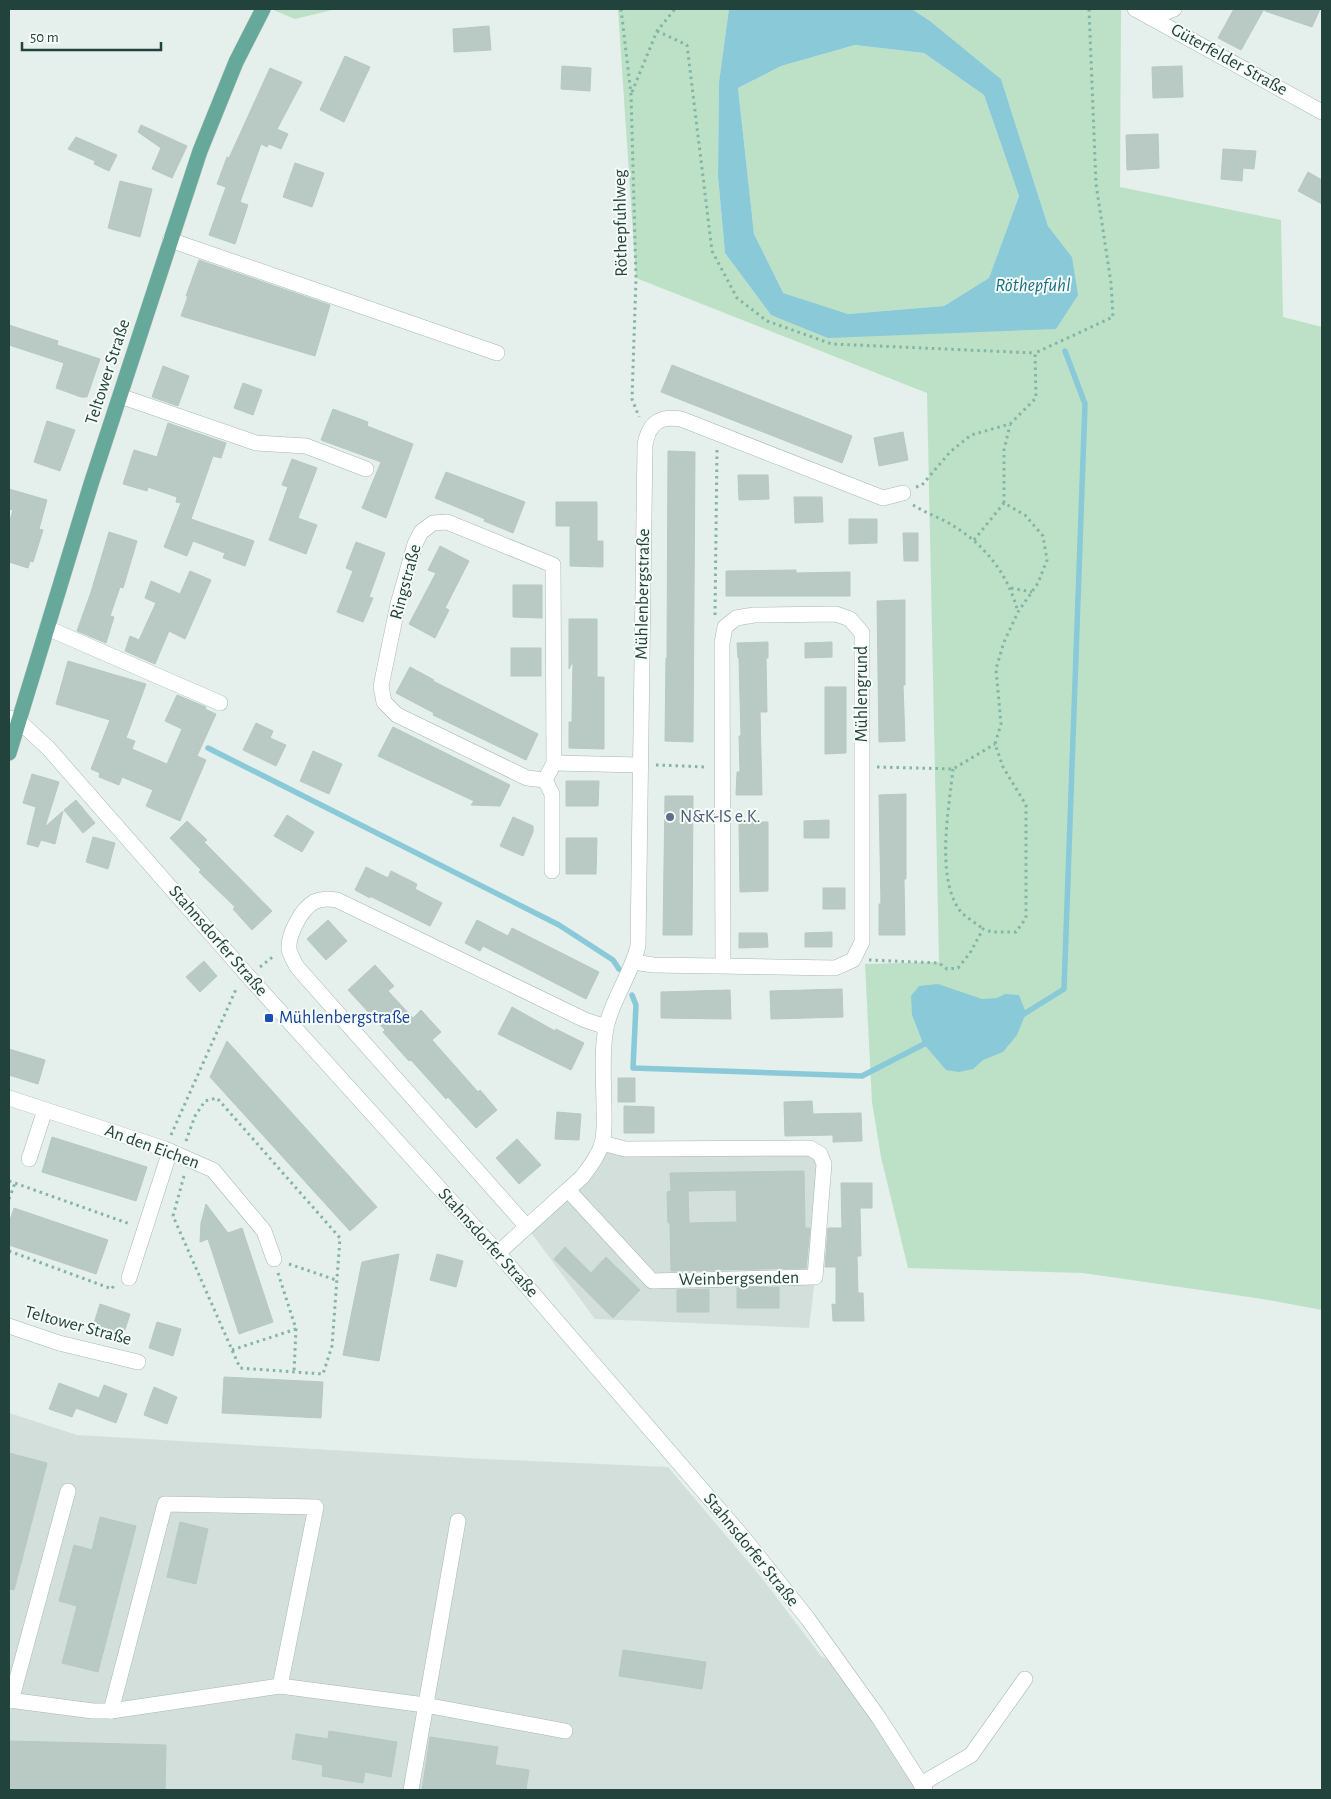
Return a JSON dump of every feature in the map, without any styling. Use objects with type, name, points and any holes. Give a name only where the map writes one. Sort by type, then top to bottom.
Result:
[{"type":"main road","name":"Teltower Straße","points":[[9,753],[14,719],[47,628],[170,240],[207,133],[236,62],[263,9]]},
{"type":"street","name":"Güterfelder Straße","points":[[1135,9],[1322,112]]},
{"type":"street","points":[[1151,18],[1174,9]]},
{"type":"street","points":[[170,240],[497,353]]},
{"type":"street","points":[[120,396],[256,443],[306,446],[366,469]]},
{"type":"street","points":[[647,433],[655,422],[668,417],[681,419],[883,498],[902,493]]},
{"type":"street","name":"Mühlenbergstraße","points":[[498,1253],[582,1176],[593,1162],[602,1143],[606,1027],[615,1002],[634,962],[638,946],[645,454],[647,433]]},
{"type":"street","name":"Ringstraße","points":[[447,522],[553,565],[554,763],[545,780],[527,778],[397,715],[384,702],[381,686],[398,604],[414,544],[421,532],[433,524],[447,522]]},
{"type":"street","name":"Mühlengrund","points":[[725,626],[736,618],[754,615],[836,614],[850,619],[862,633],[862,942],[853,960]]},
{"type":"street","points":[[723,966],[722,643],[725,626]]},
{"type":"street","points":[[47,628],[220,703]]},
{"type":"street","name":"Stahnsdorfer Straße","points":[[14,719],[49,749],[248,976],[498,1253],[754,1551],[808,1620],[879,1718],[923,1787]]},
{"type":"street","points":[[554,763],[640,765]]},
{"type":"street","points":[[545,780],[552,794],[552,871]]},
{"type":"street","points":[[528,1227],[297,967],[290,952],[291,933],[306,909],[314,902],[326,898],[337,900],[585,1020],[606,1027]]},
{"type":"street","points":[[634,962],[653,965],[835,968],[853,960]]},
{"type":"street","name":"An den Eichen","points":[[9,1098],[168,1150],[213,1170],[264,1231],[274,1259]]},
{"type":"street","points":[[29,1159],[45,1110]]},
{"type":"street","name":"Weinbergsenden","points":[[568,1190],[652,1281],[815,1277],[824,1164],[820,1154],[810,1148],[625,1149],[602,1143]]},
{"type":"street","points":[[129,1278],[168,1150]]},
{"type":"street","name":"Teltower Straße","points":[[9,1326],[59,1343],[138,1362]]},
{"type":"street","points":[[68,1491],[10,1701],[93,1711],[111,1711],[280,1686],[425,1705],[565,1731]]},
{"type":"street","points":[[111,1711],[165,1504],[316,1507],[280,1686]]},
{"type":"street","points":[[411,1790],[458,1521]]},
{"type":"street","points":[[923,1787],[971,1755],[1025,1679]]},
{"type":"path","name":"Röthepfuhlweg","points":[[621,9],[631,94],[636,278],[632,400],[647,433]]},
{"type":"path","points":[[631,94],[657,31],[675,9]]},
{"type":"path","points":[[657,31],[687,45],[712,251],[737,298],[767,321],[832,344],[1035,353],[1113,317],[1111,283],[1096,184],[1089,9]]},
{"type":"path","points":[[1018,612],[1010,588],[999,567],[974,540],[946,522],[914,506],[902,493],[922,485],[950,452],[972,436],[1010,424],[1036,398],[1035,353]]},
{"type":"path","points":[[974,540],[1004,503],[1004,450],[1010,424]]},
{"type":"path","points":[[717,432],[714,614],[725,626]]},
{"type":"path","points":[[953,769],[945,835],[950,890],[962,912],[982,929],[992,932],[1016,932],[1026,918],[1026,805],[1003,768],[995,744],[1001,724],[996,669],[1004,642],[1018,612],[1033,592],[1047,560],[1043,536],[1025,515],[1004,503]]},
{"type":"path","points":[[1010,588],[1033,592]]},
{"type":"path","points":[[862,767],[953,769],[995,744]]},
{"type":"path","points":[[640,765],[723,767]]},
{"type":"path","points":[[853,960],[939,963],[947,970],[958,968],[970,954],[982,929]]},
{"type":"path","points":[[168,1150],[239,984],[289,943]]},
{"type":"path","points":[[9,1181],[145,1229]]},
{"type":"path","points":[[9,1199],[15,1182]]},
{"type":"path","points":[[9,1251],[112,1289],[118,1275],[129,1278]]},
{"type":"path","points":[[274,1259],[336,1280]]},
{"type":"path","points":[[274,1259],[296,1329],[294,1372]]},
{"type":"path","points":[[232,1350],[296,1329]]},
{"type":"shaded area","points":[[602,1143],[820,1154],[815,1277],[809,1328],[595,1319],[527,1227]]},
{"type":"shaded area","points":[[9,1413],[77,1435],[483,1459],[668,1467],[761,1577],[821,1656],[843,1668],[925,1790],[9,1790]]},
{"type":"green space","points":[[271,9],[336,9],[295,19]]},
{"type":"green space","points":[[618,9],[729,9],[719,82],[718,176],[725,253],[771,315],[1056,329],[1072,257],[1048,226],[1001,79],[930,21],[912,9],[1121,9],[1120,187],[1281,220],[1283,317],[1322,327],[1322,1310],[1263,1299],[1083,1273],[908,1268],[881,1157],[872,1102],[865,964],[939,962],[927,393],[636,278]]},
{"type":"green space","points":[[855,45],[924,53],[984,95],[1019,196],[989,278],[944,306],[848,314],[782,293],[754,234],[738,88],[781,66]]},
{"type":"water","name":"Röthepfuhl","points":[[729,9],[912,9],[930,21],[1001,79],[1048,226],[1072,257],[1078,295],[1056,329],[828,338],[771,315],[725,253],[718,176],[719,82]],"holes":[[[855,45],[924,53],[984,95],[1019,196],[989,278],[944,306],[848,314],[783,293],[754,234],[738,88],[781,66]]]},
{"type":"water","points":[[938,984],[982,999],[997,998],[1005,994],[1019,995],[1026,1013],[1017,1035],[1003,1052],[983,1060],[973,1069],[959,1072],[946,1070],[923,1043],[912,1015],[911,996],[919,986]]},
{"type":"building","points":[[1234,9],[1264,9],[1241,50],[1218,38]]},
{"type":"building","points":[[1265,9],[1320,9],[1312,27],[1265,11]]},
{"type":"building","points":[[489,26],[491,50],[454,52],[453,29]]},
{"type":"building","points":[[345,56],[370,67],[344,122],[320,110]]},
{"type":"building","points":[[562,66],[591,68],[590,91],[561,89]]},
{"type":"building","points":[[1182,66],[1183,97],[1153,98],[1152,67]]},
{"type":"building","points":[[270,68],[302,82],[277,129],[288,134],[281,149],[269,144],[267,147],[261,144],[240,202],[248,205],[235,244],[209,235],[226,187],[217,184],[227,157],[229,158]]},
{"type":"building","points":[[141,125],[187,146],[172,178],[152,169],[161,148],[138,132]]},
{"type":"building","points":[[1158,134],[1159,168],[1127,170],[1126,135]]},
{"type":"building","points":[[76,137],[117,155],[109,171],[94,164],[95,161],[68,149]]},
{"type":"building","points":[[1223,149],[1256,151],[1254,169],[1243,168],[1242,181],[1221,179]]},
{"type":"building","points":[[295,163],[324,173],[312,207],[283,197]]},
{"type":"building","points":[[1308,172],[1322,180],[1322,204],[1298,191]]},
{"type":"building","points":[[120,181],[152,189],[140,237],[108,228]]},
{"type":"building","points":[[199,260],[330,305],[315,356],[181,316]]},
{"type":"building","points":[[9,325],[58,341],[57,345],[100,359],[87,397],[81,397],[56,388],[64,363],[9,345]]},
{"type":"building","points":[[672,365],[852,436],[842,463],[661,392]]},
{"type":"building","points":[[163,366],[189,376],[178,406],[152,397]]},
{"type":"building","points":[[243,383],[262,390],[253,415],[234,408]]},
{"type":"building","points":[[333,409],[368,422],[367,426],[413,444],[386,518],[362,508],[381,462],[321,440]]},
{"type":"building","points":[[47,421],[75,430],[60,471],[34,462]]},
{"type":"building","points":[[168,423],[226,443],[221,458],[213,456],[191,519],[254,541],[245,566],[223,558],[225,553],[193,541],[187,556],[164,547],[181,503],[176,502],[177,497],[148,487],[147,491],[123,484],[134,450],[157,457]]},
{"type":"building","points":[[903,432],[908,460],[879,466],[874,438]]},
{"type":"building","points":[[668,451],[695,452],[693,742],[665,741]]},
{"type":"building","points":[[292,459],[317,468],[298,518],[317,525],[306,554],[269,540],[288,487],[282,485]]},
{"type":"building","points":[[446,472],[525,502],[513,533],[435,498]]},
{"type":"building","points":[[738,475],[768,475],[769,499],[739,500]]},
{"type":"building","points":[[9,489],[47,500],[39,529],[43,530],[33,562],[30,561],[28,568],[9,562],[9,524],[13,510],[9,509]]},
{"type":"building","points":[[794,497],[822,497],[823,522],[795,523]]},
{"type":"building","points":[[556,502],[597,502],[597,541],[603,541],[603,567],[570,566],[570,526],[556,526]]},
{"type":"building","points":[[849,519],[877,519],[877,543],[849,544]]},
{"type":"building","points":[[109,532],[137,541],[123,588],[120,587],[110,616],[114,617],[106,643],[77,631]]},
{"type":"building","points":[[903,533],[918,533],[918,561],[904,561]]},
{"type":"building","points":[[356,542],[385,553],[369,597],[373,598],[363,622],[337,612],[353,571],[346,568]]},
{"type":"building","points":[[440,546],[469,561],[445,608],[449,610],[435,638],[409,624],[436,573],[428,570]]},
{"type":"building","points":[[796,570],[796,573],[850,572],[850,596],[726,596],[726,571]]},
{"type":"building","points":[[190,571],[211,580],[185,639],[169,631],[155,664],[125,651],[130,636],[139,640],[156,603],[145,598],[151,581],[180,594]]},
{"type":"building","points":[[513,585],[542,585],[542,618],[513,617]]},
{"type":"building","points":[[905,600],[905,685],[903,685],[905,741],[879,742],[877,601]]},
{"type":"building","points":[[569,619],[597,619],[597,677],[604,677],[604,749],[569,748],[569,722],[572,722],[573,661],[569,669]]},
{"type":"building","points":[[768,642],[768,658],[766,658],[767,712],[760,712],[762,795],[736,795],[737,772],[740,772],[739,736],[741,736],[737,643]]},
{"type":"building","points":[[832,642],[832,657],[805,658],[805,643]]},
{"type":"building","points":[[511,648],[541,648],[541,676],[511,676]]},
{"type":"building","points":[[68,661],[146,684],[126,738],[135,741],[132,749],[167,764],[182,729],[165,721],[177,695],[206,707],[205,709],[216,714],[197,756],[206,760],[180,821],[146,806],[153,790],[122,777],[119,785],[99,777],[100,773],[91,769],[110,720],[56,704]]},
{"type":"building","points":[[410,667],[433,681],[538,734],[526,760],[433,715],[434,713],[396,693]]},
{"type":"building","points":[[825,687],[846,687],[846,753],[825,754]]},
{"type":"building","points":[[256,723],[273,731],[270,738],[286,745],[276,766],[243,750]]},
{"type":"building","points":[[393,727],[510,785],[500,806],[471,805],[474,801],[378,756]]},
{"type":"building","points":[[313,751],[342,764],[329,794],[300,781]]},
{"type":"building","points":[[32,774],[59,782],[45,827],[63,811],[55,844],[41,840],[38,847],[27,844],[36,807],[23,803]]},
{"type":"building","points":[[566,781],[599,781],[598,806],[566,806]]},
{"type":"building","points":[[906,794],[905,935],[879,935],[879,904],[881,904],[879,795]]},
{"type":"building","points":[[665,796],[693,796],[692,935],[663,935]]},
{"type":"building","points":[[76,800],[95,823],[83,833],[64,810]]},
{"type":"building","points":[[287,815],[314,832],[302,852],[274,836]]},
{"type":"building","points":[[513,817],[533,826],[533,832],[523,856],[500,846]]},
{"type":"building","points":[[829,820],[829,838],[804,838],[804,821]]},
{"type":"building","points":[[187,821],[207,840],[204,842],[272,911],[252,930],[233,909],[235,907],[199,872],[201,870],[170,838]]},
{"type":"building","points":[[739,822],[768,822],[768,891],[740,892]]},
{"type":"building","points":[[93,837],[115,843],[108,869],[86,862]]},
{"type":"building","points":[[566,838],[597,838],[596,874],[566,874]]},
{"type":"building","points":[[366,867],[388,878],[391,871],[417,884],[415,889],[442,903],[430,926],[355,890]]},
{"type":"building","points":[[823,888],[845,888],[845,909],[823,909]]},
{"type":"building","points":[[328,920],[347,941],[326,960],[307,939]]},
{"type":"building","points":[[477,920],[508,936],[512,928],[599,972],[586,999],[483,946],[480,951],[465,943]]},
{"type":"building","points":[[832,932],[832,947],[805,947],[805,933]]},
{"type":"building","points":[[739,933],[767,933],[768,947],[739,948]]},
{"type":"building","points":[[204,961],[217,976],[200,992],[186,977]]},
{"type":"building","points":[[375,965],[394,986],[388,991],[413,1018],[421,1010],[441,1032],[432,1040],[478,1092],[480,1090],[497,1110],[476,1128],[448,1097],[446,1099],[411,1060],[409,1061],[383,1032],[385,1030],[348,990]]},
{"type":"building","points":[[842,989],[843,1017],[771,1019],[770,991]]},
{"type":"building","points":[[730,990],[731,1019],[661,1018],[661,992]]},
{"type":"building","points":[[512,1007],[555,1031],[556,1029],[584,1043],[571,1070],[498,1034]]},
{"type":"building","points":[[227,1041],[377,1207],[350,1231],[210,1077]]},
{"type":"building","points":[[9,1049],[45,1060],[38,1084],[9,1075]]},
{"type":"building","points":[[618,1078],[635,1078],[635,1102],[618,1102]]},
{"type":"building","points":[[812,1101],[813,1114],[861,1113],[862,1141],[833,1142],[833,1135],[785,1136],[784,1102]]},
{"type":"building","points":[[624,1106],[654,1107],[654,1133],[624,1133]]},
{"type":"building","points":[[557,1112],[581,1114],[579,1140],[555,1139]]},
{"type":"building","points":[[52,1137],[147,1167],[136,1201],[42,1172]]},
{"type":"building","points":[[517,1139],[541,1165],[519,1184],[496,1158]]},
{"type":"building","points":[[804,1171],[805,1228],[810,1228],[806,1268],[671,1271],[667,1192],[671,1191],[670,1173]],"holes":[[[736,1190],[737,1222],[689,1223],[688,1191]]]},
{"type":"building","points":[[841,1183],[872,1183],[872,1208],[860,1208],[861,1256],[857,1256],[858,1293],[863,1293],[864,1321],[833,1321],[832,1304],[836,1305],[836,1267],[825,1267],[828,1228],[842,1228]]},
{"type":"building","points":[[206,1204],[228,1233],[242,1228],[273,1322],[239,1334],[208,1239],[200,1242],[201,1223]]},
{"type":"building","points":[[14,1208],[108,1240],[96,1274],[9,1245],[9,1223]]},
{"type":"building","points":[[565,1247],[591,1273],[606,1257],[640,1290],[613,1318],[554,1259]]},
{"type":"building","points":[[399,1254],[379,1361],[343,1355],[362,1262]]},
{"type":"building","points":[[437,1254],[463,1261],[456,1287],[430,1280]]},
{"type":"building","points":[[779,1287],[779,1308],[737,1308],[737,1288]]},
{"type":"building","points":[[709,1289],[709,1312],[677,1312],[677,1290]]},
{"type":"building","points":[[100,1304],[130,1314],[121,1342],[91,1333]]},
{"type":"building","points":[[157,1322],[181,1329],[173,1356],[149,1348]]},
{"type":"building","points":[[224,1377],[323,1382],[321,1418],[222,1413]]},
{"type":"building","points":[[59,1383],[99,1398],[104,1385],[127,1394],[116,1423],[76,1408],[72,1417],[49,1409]]},
{"type":"building","points":[[154,1387],[177,1397],[167,1424],[144,1415]]},
{"type":"building","points":[[9,1453],[47,1463],[14,1590],[9,1589]]},
{"type":"building","points":[[100,1517],[136,1526],[98,1672],[62,1663],[77,1606],[59,1601],[74,1545],[92,1550]]},
{"type":"building","points":[[180,1522],[208,1529],[196,1584],[167,1577]]},
{"type":"building","points":[[623,1650],[706,1662],[702,1689],[619,1676]]},
{"type":"building","points":[[329,1731],[397,1742],[391,1777],[365,1772],[363,1783],[322,1776],[323,1765],[292,1759],[296,1734],[328,1739]]},
{"type":"building","points":[[430,1737],[498,1747],[495,1765],[529,1770],[526,1790],[422,1790]]},
{"type":"building","points":[[9,1741],[166,1745],[165,1790],[9,1790]]},
{"type":"waterway","points":[[1019,1017],[1064,989],[1085,404],[1065,351]]},
{"type":"waterway","points":[[208,748],[559,925],[613,960],[619,969]]},
{"type":"waterway","points":[[632,995],[636,1005],[633,1068],[862,1076],[928,1042]]},
{"type":"place","name":"N&K-IS e.K.","points":[[670,817]]},
{"type":"place","name":"Mühlenbergstraße","points":[[269,1018]]}]
